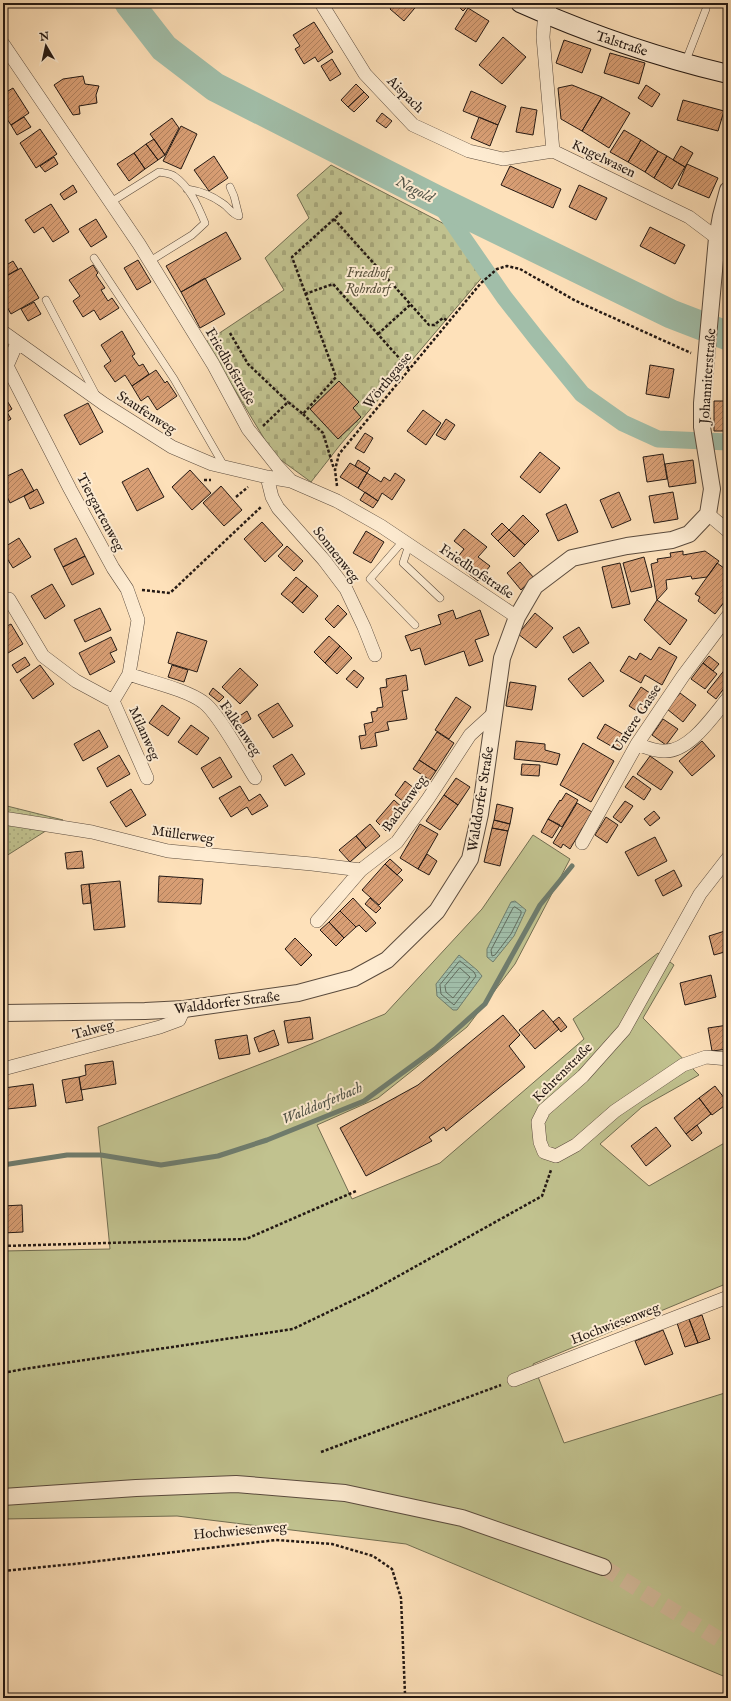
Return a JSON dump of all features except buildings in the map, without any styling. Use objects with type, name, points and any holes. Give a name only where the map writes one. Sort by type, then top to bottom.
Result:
[{"type":"main road","name":"Talstraße","points":[[520,3],[549,9],[615,42],[728,74]]},
{"type":"street","name":"Aispach","points":[[321,3],[365,74],[413,125],[469,151],[503,159],[553,151]]},
{"type":"street","name":"Kugelwasen","points":[[549,9],[544,23],[542,37],[553,151],[689,217],[723,240]]},
{"type":"street","name":"Friedhofstraße","points":[[3,44],[150,261],[213,364],[253,436],[291,481],[336,501],[406,543],[516,617]]},
{"type":"street","name":"Johanniterstraße","points":[[708,514],[712,489],[702,427],[702,403],[708,357],[713,296],[723,240],[721,216],[728,190]]},
{"type":"street","name":"Staufenweg","points":[[3,332],[99,400],[172,447],[212,464],[266,477],[291,481]]},
{"type":"street","name":"Tiergartenweg","points":[[17,343],[7,366],[74,496],[113,568],[127,589],[138,620],[129,674],[113,701]]},
{"type":"street","name":"Sonnenweg","points":[[266,477],[272,497],[278,508],[324,560],[346,589],[375,655]]},
{"type":"street","points":[[708,514],[728,531]]},
{"type":"street","name":"Walddorfer Straße","points":[[3,1013],[145,1012],[184,1009],[298,993],[354,978],[387,960],[437,911],[470,859],[480,814],[502,658],[516,617],[535,586],[572,558],[627,546],[672,540],[689,534],[708,514]]},
{"type":"street","points":[[9,599],[43,656],[76,681],[113,701]]},
{"type":"street","name":"Untere Gasse","points":[[582,843],[636,744],[683,676],[728,616]]},
{"type":"street","name":"Falkenweg","points":[[129,674],[204,702],[217,718],[255,778]]},
{"type":"street","points":[[636,744],[664,752],[682,747],[702,730],[728,698]]},
{"type":"street","name":"Milanweg","points":[[113,701],[147,778]]},
{"type":"street","name":"Bachenweg","points":[[317,921],[361,870],[397,842],[428,799],[470,735],[493,714]]},
{"type":"street","name":"Müllerweg","points":[[3,818],[92,832],[168,851],[304,863],[361,870]]},
{"type":"street","name":"Kehrenstraße","points":[[556,1156],[544,1152],[540,1142],[538,1122],[544,1110],[583,1076],[624,1030],[700,894],[728,858]]},
{"type":"street","name":"Talweg","points":[[3,1069],[160,1027],[179,1020],[184,1009]]},
{"type":"street","points":[[556,1156],[576,1145],[615,1111],[683,1065],[706,1057],[728,1059]]},
{"type":"street","name":"Hochwiesenweg","points":[[514,1380],[728,1297]]},
{"type":"street","points":[[3,1497],[136,1488],[236,1484],[345,1493],[462,1518],[603,1567]]},
{"type":"lane","points":[[685,63],[706,9]]},
{"type":"lane","points":[[111,202],[159,172],[173,175],[187,189],[197,203],[205,223],[192,235],[150,261]]},
{"type":"lane","points":[[187,189],[203,192],[223,203],[232,213],[239,216],[230,187]]},
{"type":"lane","points":[[94,258],[174,379],[225,467]]},
{"type":"lane","points":[[46,300],[99,400]]},
{"type":"lane","points":[[406,543],[403,562],[440,598]]},
{"type":"lane","points":[[406,543],[370,579],[415,625]]},
{"type":"path","points":[[303,414],[336,377],[292,257],[343,211]]},
{"type":"path","points":[[334,219],[429,325],[434,325],[443,318],[448,321]]},
{"type":"path","name":"Wörthgasse","points":[[336,501],[337,490],[335,470],[339,454],[448,321],[481,283],[497,269],[507,266],[520,269],[576,301],[708,357]]},
{"type":"path","points":[[305,294],[333,284],[409,369]]},
{"type":"path","points":[[378,334],[411,304]]},
{"type":"path","points":[[230,332],[248,364],[323,433],[335,470]]},
{"type":"path","points":[[253,436],[288,402]]},
{"type":"path","points":[[127,589],[170,593],[272,497]]},
{"type":"path","points":[[3,1373],[293,1329],[368,1293],[542,1196],[556,1156]]},
{"type":"path","points":[[3,1246],[246,1239],[356,1191]]},
{"type":"path","points":[[321,1452],[514,1380]]},
{"type":"path","name":"Hochwiesenweg","points":[[3,1571],[276,1540],[332,1544],[373,1556],[392,1569],[401,1598],[405,1694],[407,1698]]},
{"type":"green space","name":"Friedhof Rohrdorf","points":[[331,165],[452,228],[484,275],[340,445],[311,482],[274,455],[206,342],[284,290],[265,258],[309,218],[297,195]]},
{"type":"green space","points":[[3,805],[63,820],[3,858]]},
{"type":"green space","points":[[533,835],[570,859],[515,964],[467,1027],[378,1098],[317,1125],[352,1199],[440,1163],[584,1039],[573,1019],[658,953],[674,965],[643,1018],[699,1075],[642,1107],[600,1144],[649,1186],[728,1141],[728,1283],[533,1364],[564,1443],[728,1392],[728,1678],[406,1544],[177,1516],[3,1519],[3,1251],[110,1249],[98,1127],[385,1014],[482,909]]},
{"type":"water","points":[[515,901],[526,910],[514,936],[493,962],[487,957],[487,949],[511,902]]},
{"type":"water","points":[[459,955],[482,976],[457,1010],[453,1010],[437,996],[436,984]]},
{"type":"waterway","name":"Nagold","points":[[129,3],[164,48],[215,87],[437,200],[671,314],[728,336]]},
{"type":"waterway","points":[[437,200],[504,297],[582,394],[623,423],[658,439],[728,442]]},
{"type":"waterway","name":"Walddorferbach","points":[[3,1165],[67,1155],[101,1155],[161,1165],[218,1156],[267,1140],[364,1101],[435,1049],[485,1004],[540,905],[572,866]]},
{"type":"tunnel","points":[[603,1567],[728,1645]]}]
